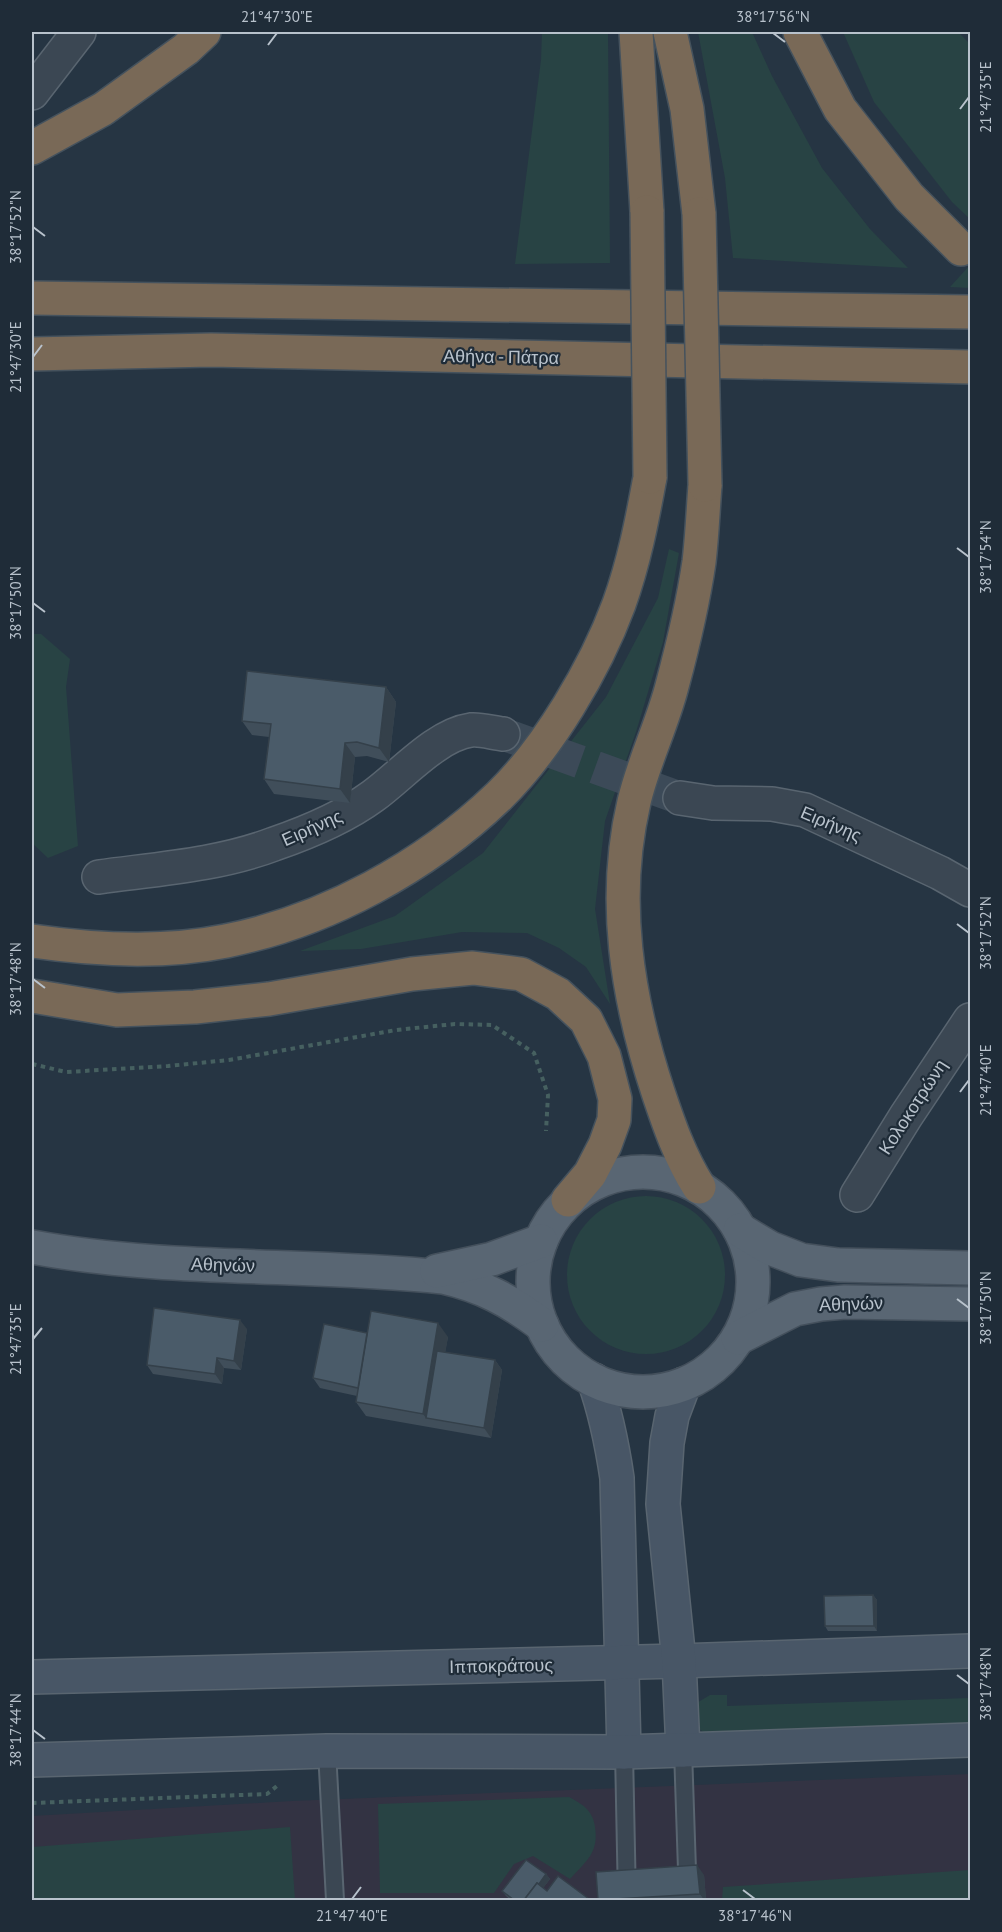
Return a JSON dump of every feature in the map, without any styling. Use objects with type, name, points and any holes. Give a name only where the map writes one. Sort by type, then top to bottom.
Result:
[{"type":"highway","points":[[32,148],[103,109],[186,48],[204,32]]},
{"type":"highway","points":[[32,941],[118,949],[175,948],[224,942],[274,930],[342,902],[399,873],[455,834],[500,795],[535,755],[572,698],[598,652],[618,606],[637,549],[650,477],[647,212],[636,32]]},
{"type":"highway","points":[[670,32],[687,110],[699,214],[705,485],[699,561],[688,619],[672,687],[634,802],[622,891],[623,931],[631,993],[649,1064],[674,1139],[686,1167],[699,1187]]},
{"type":"highway","points":[[800,32],[840,109],[909,197],[961,249]]},
{"type":"highway","points":[[32,298],[970,312]]},
{"type":"highway","name":"Αθήνα - Πάτρα","points":[[32,354],[223,350],[970,367]]},
{"type":"highway","points":[[32,996],[117,1010],[195,1007],[269,999],[412,974],[473,968],[521,974],[558,994],[586,1020],[604,1056],[615,1099],[614,1120],[605,1145],[590,1174],[568,1200]]},
{"type":"main road","name":"Αθηνών","points":[[645,1172],[673,1176],[699,1187],[723,1206],[740,1230],[750,1256],[754,1284],[750,1312],[738,1338],[724,1358],[706,1373],[684,1384],[662,1390],[639,1392],[616,1389],[594,1380],[573,1366],[555,1348],[542,1325],[535,1304],[533,1283],[535,1261],[541,1241],[552,1219],[568,1200],[591,1184],[618,1174],[645,1172]]},
{"type":"main road","name":"Αθηνών","points":[[740,1230],[770,1248],[801,1260],[838,1265],[970,1268]]},
{"type":"main road","name":"Αθηνών","points":[[415,1274],[466,1266],[517,1251],[541,1241]]},
{"type":"main road","name":"Αθηνών","points":[[32,1247],[76,1255],[171,1263],[443,1276],[470,1283],[495,1294],[542,1325]]},
{"type":"main road","name":"Αθηνών","points":[[738,1338],[795,1309],[820,1304],[845,1302],[970,1304]]},
{"type":"street","points":[[32,93],[79,32]]},
{"type":"street","name":"Ειρήνης","points":[[99,877],[206,862],[272,845],[335,820],[374,796],[421,756],[444,740],[471,730],[503,734]]},
{"type":"street","name":"Ειρήνης","points":[[680,798],[713,803],[772,804],[805,810],[929,868],[970,890]]},
{"type":"street","name":"Κολοκοτρώνη","points":[[857,1195],[970,1020]]},
{"type":"street","points":[[594,1380],[606,1412],[617,1478],[624,1752]]},
{"type":"street","points":[[683,1750],[679,1661],[663,1504],[672,1416],[684,1384]]},
{"type":"street","name":"Ιπποκράτους","points":[[32,1677],[679,1661],[970,1651]]},
{"type":"street","points":[[32,1760],[327,1751],[624,1752],[970,1740]]},
{"type":"lane","points":[[683,1750],[688,1900]]},
{"type":"lane","points":[[327,1751],[334,1900]]},
{"type":"lane","points":[[624,1752],[627,1900]]},
{"type":"path","points":[[32,1064],[66,1072],[168,1066],[229,1060],[396,1030],[455,1024],[492,1025],[534,1053],[548,1095],[546,1131]]},
{"type":"path","points":[[32,1803],[267,1794],[284,1782]]},
{"type":"shaded area","points":[[970,1774],[970,1900],[32,1900],[32,1816],[292,1801]]},
{"type":"green space","points":[[542,32],[608,32],[610,263],[515,264],[541,60]]},
{"type":"green space","points":[[698,32],[752,32],[772,76],[822,168],[870,229],[908,268],[733,258],[725,178]]},
{"type":"green space","points":[[843,32],[958,32],[970,44],[970,219],[952,202],[874,102]]},
{"type":"green space","points":[[970,265],[970,288],[950,287]]},
{"type":"green space","points":[[669,549],[679,553],[663,642],[636,732],[605,821],[595,909],[610,1004],[586,967],[559,948],[527,933],[462,932],[361,949],[300,951],[395,916],[483,853],[606,697],[658,598]]},
{"type":"green space","points":[[32,634],[41,634],[70,659],[66,687],[78,846],[48,858],[32,843]]},
{"type":"green space","points":[[646,1196],[676,1202],[690,1209],[702,1219],[712,1231],[719,1245],[725,1275],[719,1305],[712,1319],[702,1331],[690,1341],[676,1348],[646,1354],[616,1348],[602,1341],[590,1331],[580,1319],[573,1305],[567,1275],[573,1245],[580,1231],[590,1219],[602,1209],[616,1202]]},
{"type":"green space","points":[[710,1695],[727,1695],[727,1706],[970,1698],[970,1727],[707,1734],[695,1722],[694,1714],[695,1704]]},
{"type":"green space","points":[[569,1797],[582,1805],[592,1816],[596,1836],[590,1856],[570,1879],[533,1856],[514,1864],[494,1893],[380,1893],[378,1804]]},
{"type":"green space","points":[[290,1827],[295,1900],[32,1900],[32,1847]]},
{"type":"green space","points":[[970,1870],[970,1900],[722,1900],[723,1887]]},
{"type":"building","points":[[247,671],[386,687],[379,748],[357,742],[345,743],[340,789],[264,779],[271,724],[242,721]]},
{"type":"building","points":[[154,1308],[240,1320],[234,1361],[217,1358],[215,1374],[147,1365]]},
{"type":"building","points":[[371,1311],[438,1323],[423,1414],[356,1402]]},
{"type":"building","points":[[324,1324],[367,1333],[358,1388],[313,1378]]},
{"type":"building","points":[[437,1351],[495,1360],[484,1428],[426,1418]]},
{"type":"building","points":[[873,1595],[874,1626],[825,1626],[824,1596]]},
{"type":"building","points":[[526,1860],[546,1874],[524,1900],[514,1900],[502,1891]]},
{"type":"building","points":[[697,1865],[700,1894],[598,1900],[596,1872]]},
{"type":"building","points":[[558,1876],[589,1899],[524,1900],[537,1883],[547,1891]]},
{"type":"tunnel","points":[[503,734],[680,798]]}]
